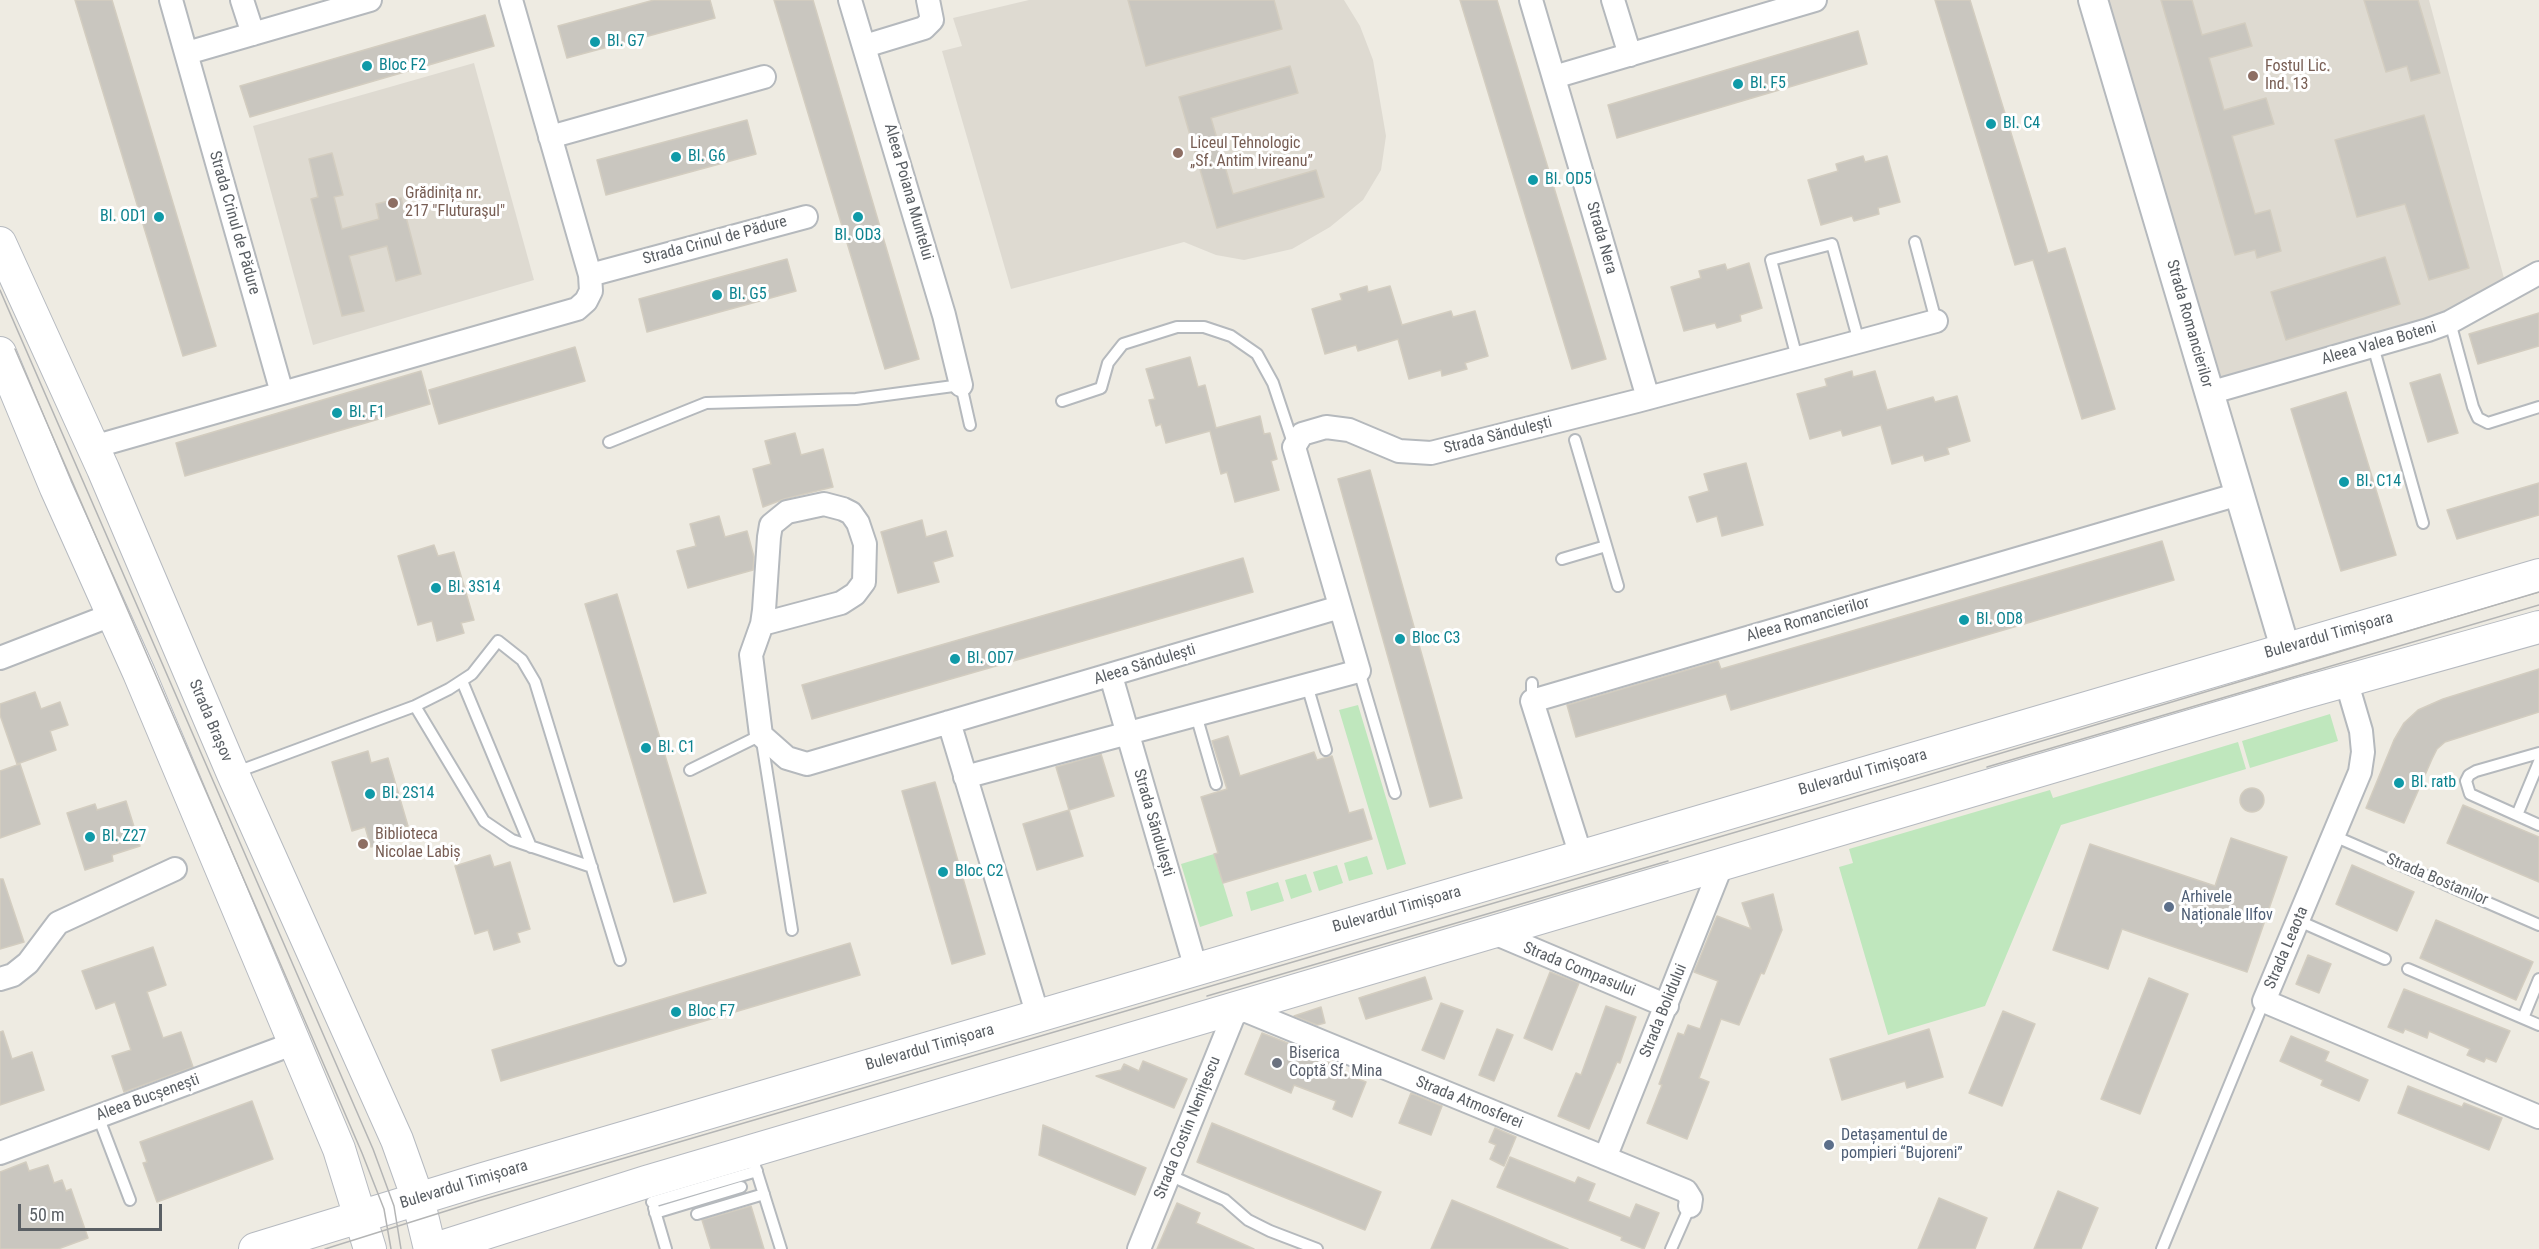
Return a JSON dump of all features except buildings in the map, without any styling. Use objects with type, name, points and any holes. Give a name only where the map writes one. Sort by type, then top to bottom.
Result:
[{"type":"main road","name":"Strada Brașov","points":[[0,243],[93,447],[233,774],[397,1140],[418,1199],[430,1249]]},
{"type":"main road","points":[[0,353],[56,488],[114,614],[295,1043],[343,1160],[362,1216],[370,1249]]},
{"type":"main road","name":"Bulevardul Timișoara","points":[[255,1249],[1196,969],[2539,575]]},
{"type":"main road","points":[[435,1249],[651,1199],[952,1091],[2346,680],[2539,627]]},
{"type":"main road","points":[[2333,635],[2346,680]]},
{"type":"main road","points":[[2286,648],[2299,694]]},
{"type":"main road","points":[[1812,788],[1826,833]]},
{"type":"main road","points":[[939,1045],[952,1091]]},
{"type":"street","name":"Strada Crinul de Pădure","points":[[171,0],[282,393]]},
{"type":"street","points":[[242,0],[253,34]]},
{"type":"street","points":[[187,54],[370,0]]},
{"type":"street","points":[[93,447],[577,309],[586,301],[591,291],[590,275],[511,0]]},
{"type":"street","name":"Aleea Poiana Muntelui","points":[[850,0],[944,315],[961,385]]},
{"type":"street","points":[[865,46],[924,28],[932,20],[928,0]]},
{"type":"street","name":"Strada Nera","points":[[1531,0],[1648,398]]},
{"type":"street","points":[[1614,0],[1630,55]]},
{"type":"street","points":[[1554,77],[1812,0]]},
{"type":"street","name":"Strada Romancierilor","points":[[2093,0],[2286,648]]},
{"type":"street","points":[[550,137],[764,77]]},
{"type":"street","name":"Strada Crinul de Pădure","points":[[590,275],[806,217]]},
{"type":"street","name":"Aleea Valea Boteni","points":[[2209,393],[2450,322],[2539,273]]},
{"type":"street","name":"Strada Săndulești","points":[[1294,447],[1302,434],[1326,427],[1349,430],[1399,451],[1431,453],[1936,321]]},
{"type":"street","points":[[965,777],[1359,671],[1294,447]]},
{"type":"street","name":"Aleea Romancierilor","points":[[1581,856],[1532,692],[2239,494]]},
{"type":"street","points":[[761,735],[751,655],[762,624],[771,525],[787,512],[824,504],[843,508],[851,513],[858,523],[865,544],[864,582],[855,594],[841,603],[762,624]]},
{"type":"street","name":"Aleea Săndulești","points":[[761,735],[787,758],[807,764],[1340,607]]},
{"type":"street","points":[[0,658],[114,614]]},
{"type":"street","name":"Strada Săndulești","points":[[1111,676],[1196,969]]},
{"type":"street","name":"Strada Leaota","points":[[2346,680],[2361,731],[2363,752],[2360,772],[2264,1001],[2539,1117]]},
{"type":"street","points":[[949,722],[1038,1016]]},
{"type":"street","name":"Strada Bolidului","points":[[1605,1158],[1722,864]]},
{"type":"street","points":[[0,980],[13,975],[28,963],[58,922],[175,869]]},
{"type":"street","name":"Strada Compasului","points":[[1492,932],[1667,1006]]},
{"type":"street","name":"Strada Atmosferei","points":[[1237,1007],[1686,1191],[1691,1199],[1690,1206]]},
{"type":"street","name":"Strada Costin Nenițescu","points":[[1139,1249],[1237,1007]]},
{"type":"street","name":"Aleea Bucșenești","points":[[0,1153],[295,1043]]},
{"type":"lane","points":[[1915,242],[1936,321]]},
{"type":"lane","points":[[1797,358],[1771,261],[1832,244],[1859,342]]},
{"type":"lane","points":[[2450,322],[2478,418],[2488,423],[2539,407]]},
{"type":"lane","points":[[1062,401],[1101,388],[1108,363],[1123,344],[1177,327],[1204,327],[1231,336],[1257,354],[1273,383],[1294,447]]},
{"type":"lane","points":[[2373,346],[2423,523]]},
{"type":"lane","points":[[609,442],[706,403],[856,399],[961,385],[970,425]]},
{"type":"lane","points":[[1575,440],[1618,586]]},
{"type":"lane","points":[[1562,558],[1606,546]]},
{"type":"lane","points":[[233,774],[415,706],[462,681],[498,641],[522,660],[535,682],[620,960]]},
{"type":"lane","points":[[1359,671],[1395,793]]},
{"type":"lane","points":[[462,681],[531,847]]},
{"type":"lane","points":[[1307,685],[1326,750]]},
{"type":"lane","points":[[415,706],[484,821],[512,840],[592,867]]},
{"type":"lane","points":[[1196,715],[1216,784]]},
{"type":"lane","points":[[690,770],[761,735],[792,930]]},
{"type":"lane","points":[[2539,753],[2476,771],[2469,775],[2466,781],[2470,794],[2539,825]]},
{"type":"lane","points":[[2517,815],[2539,762]]},
{"type":"lane","name":"Strada Bostanilor","points":[[2334,836],[2539,925]]},
{"type":"lane","points":[[2299,921],[2385,959]]},
{"type":"lane","points":[[2408,969],[2539,1025]]},
{"type":"lane","points":[[2523,1018],[2539,978]]},
{"type":"lane","points":[[2162,1249],[2264,1001]]},
{"type":"lane","points":[[98,1116],[130,1200]]},
{"type":"lane","points":[[754,1161],[781,1249]]},
{"type":"lane","points":[[1169,1175],[1224,1200],[1248,1220],[1270,1231],[1317,1249]]},
{"type":"lane","points":[[666,1249],[651,1199],[741,1187]]},
{"type":"lane","points":[[697,1214],[764,1194]]},
{"type":"lane","points":[[1671,1249],[1690,1206]]},
{"type":"shaded area","name":"Liceul Tehnologic „Sf. Antim Ivireanu”","points":[[1029,0],[1344,0],[1360,26],[1373,60],[1386,136],[1381,170],[1363,200],[1330,227],[1292,249],[1244,260],[1216,255],[1184,242],[1011,289],[942,51],[962,46],[953,18]]},
{"type":"shaded area","points":[[2106,0],[2429,0],[2505,282],[2442,318],[2215,383]]},
{"type":"shaded area","name":"Grădinița nr. 217 \"Fluturaşul\"","points":[[474,63],[534,280],[313,345],[253,126]]},
{"type":"green space","points":[[1358,705],[1406,864],[1387,870],[1339,710]]},
{"type":"green space","points":[[2330,714],[2338,741],[2250,768],[2242,741]]},
{"type":"green space","points":[[2238,742],[2246,769],[2061,825],[1985,1006],[1888,1035],[1839,867],[1853,863],[1849,849],[2050,790],[2053,798]]},
{"type":"green space","points":[[1214,854],[1233,916],[1200,927],[1181,864]]},
{"type":"green space","points":[[1367,856],[1373,874],[1349,881],[1344,863]]},
{"type":"green space","points":[[1337,865],[1343,883],[1319,891],[1313,872]]},
{"type":"green space","points":[[1306,874],[1312,892],[1291,899],[1285,880]]},
{"type":"green space","points":[[1278,882],[1284,901],[1251,911],[1246,892]]},
{"type":"tram line","points":[[0,290],[373,1149],[394,1206],[401,1249]]},
{"type":"tram line","points":[[15,349],[362,1153],[384,1209],[391,1249]]},
{"type":"tram line","points":[[325,1249],[478,1201],[1818,808],[2539,592]]},
{"type":"tram line","points":[[1987,767],[2539,605]]},
{"type":"tram line","points":[[1207,996],[1668,861]]},
{"type":"place","name":"Bl. G7","points":[[595,42]]},
{"type":"place","name":"Bloc F2","points":[[367,66]]},
{"type":"place","name":"Fostul Lic. Ind. 13","points":[[2253,76]]},
{"type":"place","name":"Bl. F5","points":[[1738,84]]},
{"type":"place","name":"Bl. C4","points":[[1991,124]]},
{"type":"place","name":"Liceul Tehnologic „Sf. Antim Ivireanu”","points":[[1178,153]]},
{"type":"place","name":"Bl. G6","points":[[676,157]]},
{"type":"place","name":"Bl. OD5","points":[[1533,180]]},
{"type":"place","name":"Grădinița nr. 217 \"Fluturaşul\"","points":[[393,203]]},
{"type":"place","name":"Bl. OD1","points":[[159,217]]},
{"type":"place","name":"Bl. OD3","points":[[858,217]]},
{"type":"place","name":"Bl. G5","points":[[717,295]]},
{"type":"place","name":"Bl. F1","points":[[337,413]]},
{"type":"place","name":"Bl. C14","points":[[2344,482]]},
{"type":"place","name":"Bl. 3S14","points":[[436,588]]},
{"type":"place","name":"Bl. OD8","points":[[1964,620]]},
{"type":"place","name":"Bloc C3","points":[[1400,639]]},
{"type":"place","name":"Bl. OD7","points":[[955,659]]},
{"type":"place","name":"Bl. C1","points":[[646,748]]},
{"type":"place","name":"Bl. ratb","points":[[2399,783]]},
{"type":"place","name":"Bl. 2S14","points":[[370,794]]},
{"type":"place","name":"Bl. Z27","points":[[90,837]]},
{"type":"place","name":"Biblioteca Nicolae Labiș","points":[[363,844]]},
{"type":"place","name":"Bloc C2","points":[[943,872]]},
{"type":"place","name":"Arhivele Naționale Ilfov","points":[[2169,907]]},
{"type":"place","name":"Bloc F7","points":[[676,1012]]},
{"type":"place","name":"Biserica Coptă Sf. Mina","points":[[1277,1063]]},
{"type":"place","name":"Detașamentul de pompieri “Bujoreni”","points":[[1829,1145]]}]
